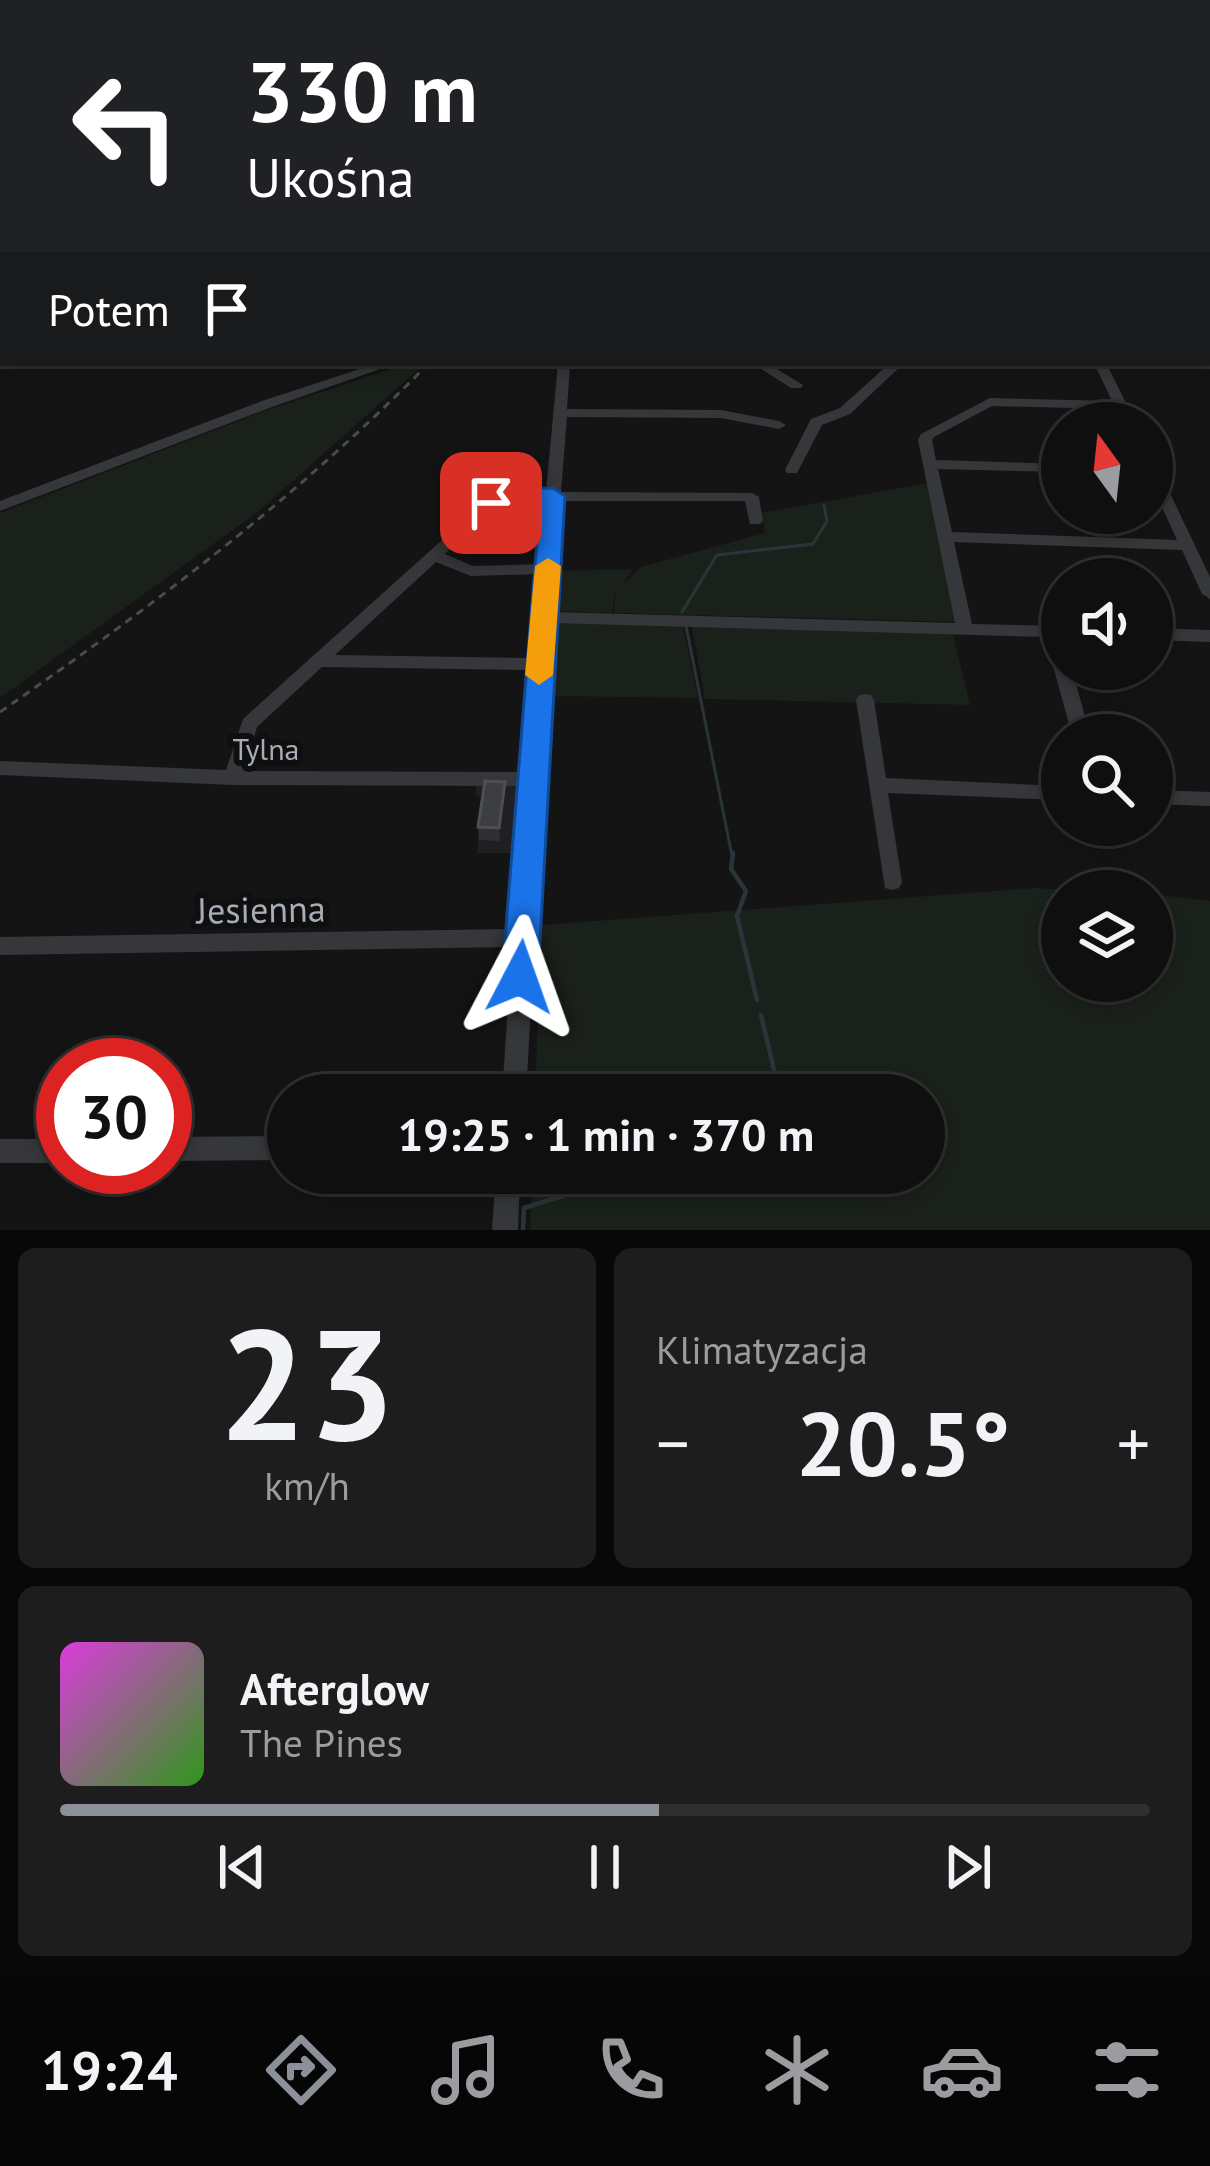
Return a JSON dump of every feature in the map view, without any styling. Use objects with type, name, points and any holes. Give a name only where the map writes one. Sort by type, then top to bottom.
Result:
[{"type":"street","points":[[0,506],[267,404],[382,366]]},
{"type":"street","points":[[515,1074],[564,366]]},
{"type":"street","points":[[763,366],[796,386]]},
{"type":"street","points":[[792,470],[816,422],[845,411],[895,366]]},
{"type":"street","points":[[1101,366],[1119,402]]},
{"type":"street","points":[[965,629],[925,440],[982,404],[1041,404]]},
{"type":"street","points":[[560,413],[721,415],[779,425]]},
{"type":"street","points":[[931,464],[1041,467]]},
{"type":"street","points":[[233,778],[249,724],[496,500],[752,497],[755,521]]},
{"type":"street","points":[[1173,515],[1210,594]]},
{"type":"street","points":[[946,537],[1187,545]]},
{"type":"street","points":[[434,555],[471,571],[548,569]]},
{"type":"street","points":[[543,617],[1041,631]]},
{"type":"street","points":[[1173,635],[1210,636]]},
{"type":"street","points":[[318,662],[540,664]]},
{"type":"street","points":[[865,700],[892,882]]},
{"type":"street","name":"Tylna","points":[[0,769],[233,778],[532,779]]},
{"type":"street","points":[[879,785],[1041,792]]},
{"type":"street","points":[[1173,798],[1210,799]]},
{"type":"street","name":"Jesienna","points":[[0,946],[522,938]]},
{"type":"street","points":[[192,1149],[267,1148]]},
{"type":"street","points":[[0,1151],[36,1150]]},
{"type":"street","points":[[505,1230],[507,1194]]},
{"type":"shaded area","points":[[400,366],[422,366],[259,511],[0,698],[0,513],[262,412]]},
{"type":"shaded area","points":[[928,483],[958,622],[614,613],[616,590],[612,613],[551,611],[555,571],[634,569],[620,587],[641,567],[765,533],[762,513]]},
{"type":"shaded area","points":[[551,619],[682,622],[698,698],[543,696]]},
{"type":"shaded area","points":[[691,623],[952,630],[970,705],[705,699]]},
{"type":"shaded area","points":[[477,780],[531,780],[526,853],[477,853],[482,796],[475,795]]},
{"type":"shaded area","points":[[1041,888],[1041,1002],[1173,1002],[1173,897],[1210,901],[1210,1230],[530,1230],[532,1194],[945,1194],[945,1074],[536,1074],[542,925]]},
{"type":"building","points":[[485,781],[505,782],[499,828],[478,827]]},
{"type":"waterway","points":[[682,612],[717,555],[813,544],[827,521],[824,505]]},
{"type":"waterway","points":[[686,626],[732,856]]},
{"type":"waterway","points":[[733,853],[731,869],[746,891],[737,916],[757,1000]]},
{"type":"waterway","points":[[761,1015],[775,1074]]},
{"type":"waterway","points":[[523,1230],[524,1208],[569,1194]]},
{"type":"railway","points":[[0,712],[223,548],[329,459],[426,366]]},
{"type":"slow traffic","points":[[539,675],[548,566]]},
{"type":"route","points":[[491,503],[503,496],[553,496],[520,977]]}]
